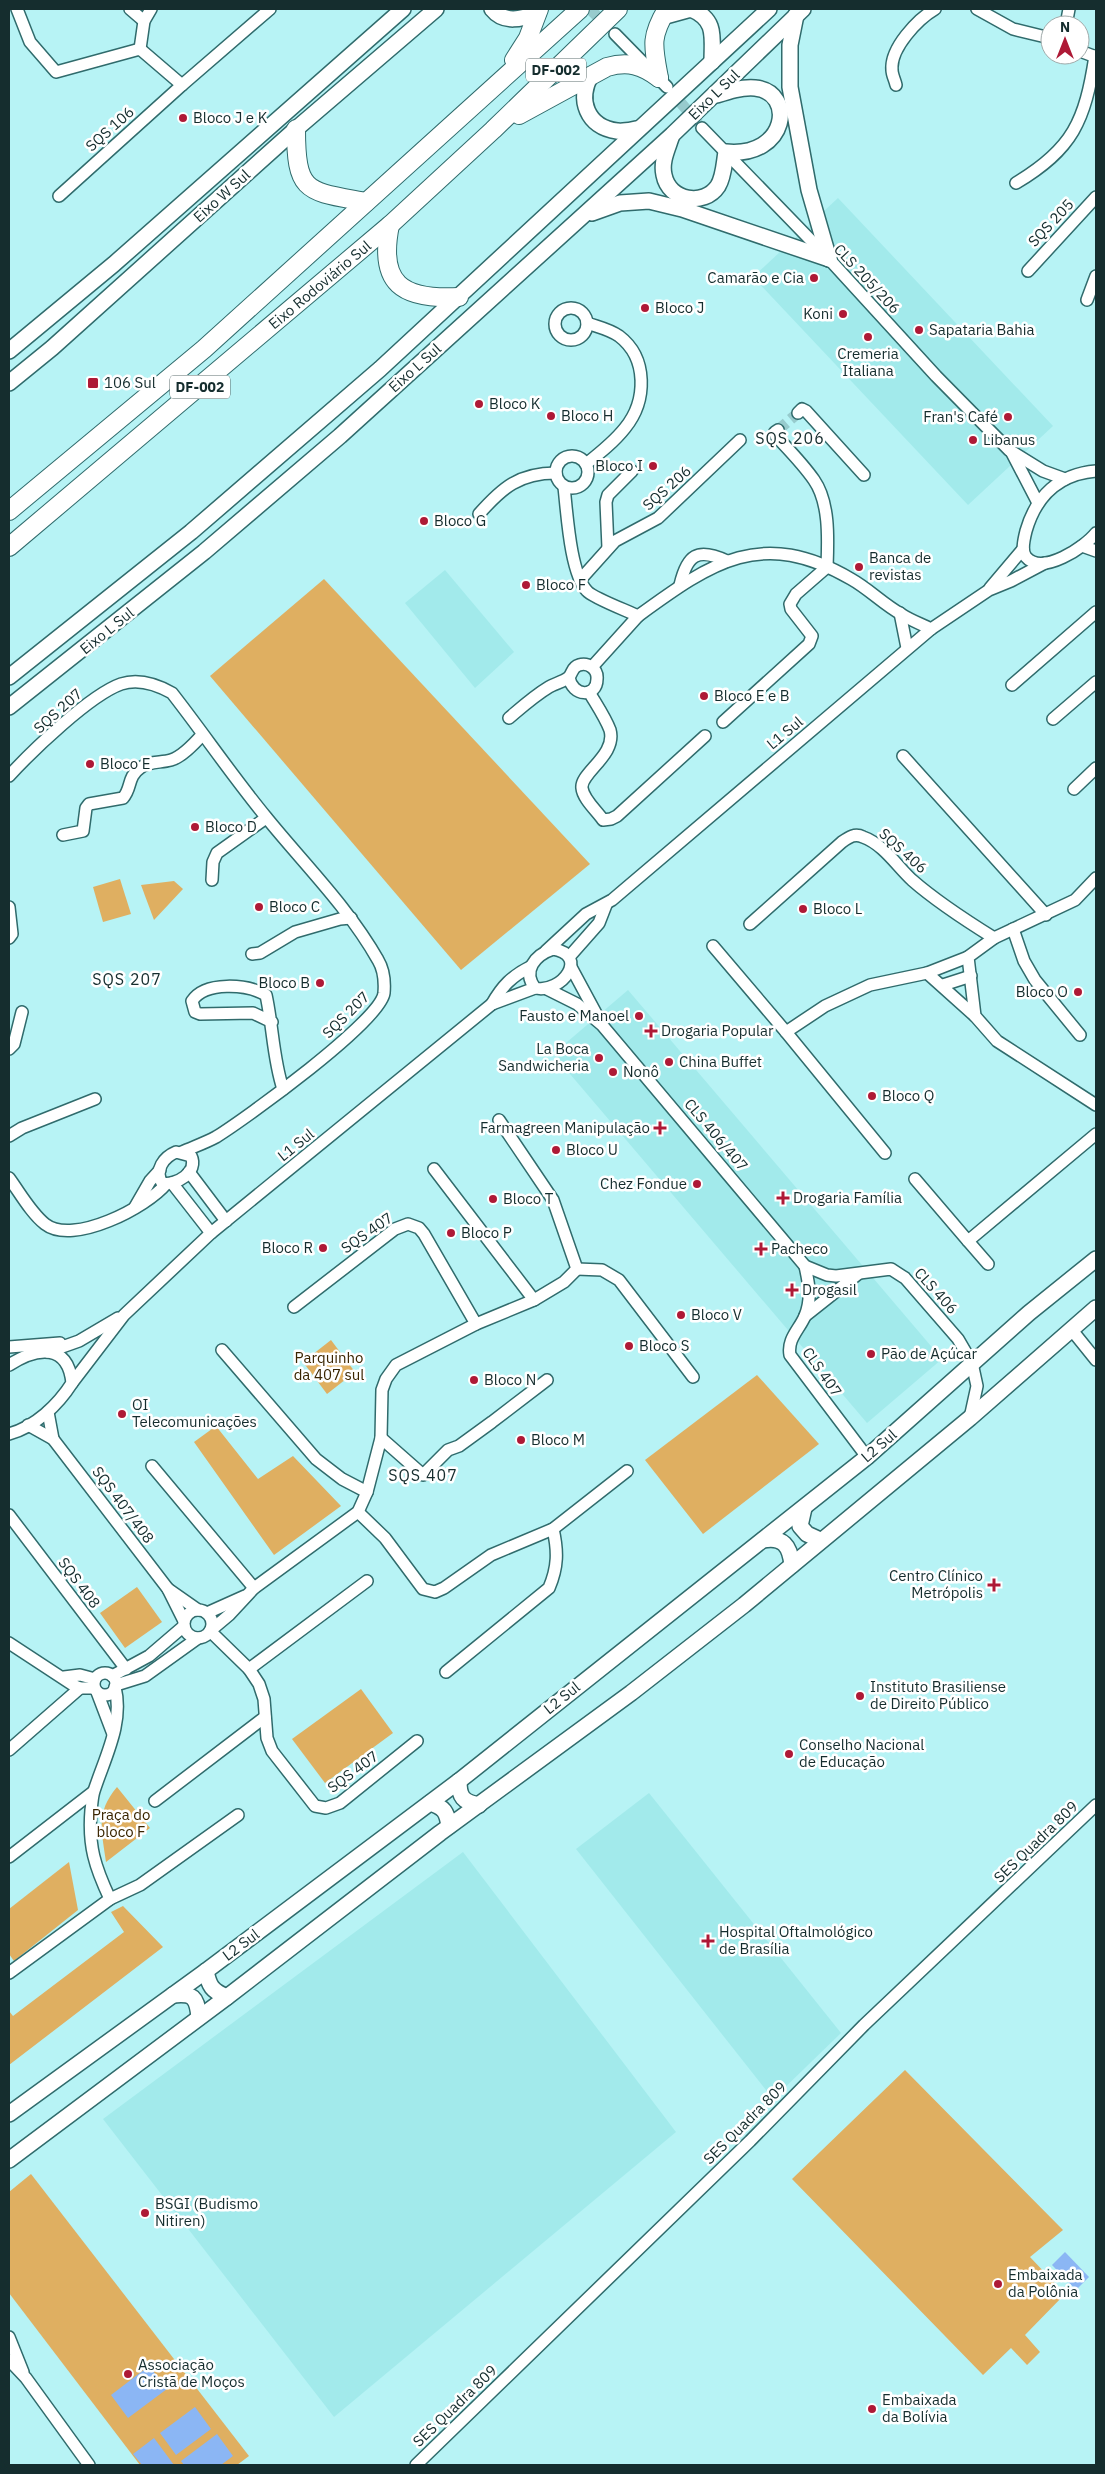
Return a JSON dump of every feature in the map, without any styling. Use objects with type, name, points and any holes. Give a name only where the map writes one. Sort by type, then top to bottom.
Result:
[{"type":"highway","name":"Eixo Rodoviário Sul","points":[[9,511],[204,349],[580,9]]},
{"type":"highway","name":"Eixo Rodoviário Sul","points":[[9,547],[390,225],[493,130],[618,9]]},
{"type":"highway","points":[[495,86],[521,52],[538,11]]},
{"type":"highway","points":[[663,82],[653,49],[655,29],[664,13]]},
{"type":"highway","points":[[493,130],[591,75],[618,64],[632,64],[644,67],[663,82]]},
{"type":"highway","points":[[296,129],[296,158],[301,179],[320,194],[366,202]]},
{"type":"highway","points":[[390,225],[386,246],[386,262],[392,275],[400,284],[410,292],[425,296],[459,297]]},
{"type":"main road","name":"Eixo W Sul","points":[[9,352],[114,264],[403,9]]},
{"type":"main road","name":"Eixo W Sul","points":[[9,383],[52,348],[296,129],[436,9]]},
{"type":"main road","points":[[492,9],[504,18],[513,20],[525,18],[538,11]]},
{"type":"main road","points":[[664,13],[691,9],[702,14],[709,22],[712,35],[712,62]]},
{"type":"main road","name":"Eixo L Sul","points":[[9,677],[192,532],[373,375],[769,9]]},
{"type":"main road","points":[[799,12],[790,45],[790,87],[809,190],[829,259]]},
{"type":"main road","name":"Eixo L Sul","points":[[9,707],[204,552],[312,460],[672,135],[799,12]]},
{"type":"main road","points":[[591,75],[585,86],[584,97],[587,111],[594,122],[618,131],[637,129]]},
{"type":"main road","points":[[672,135],[665,155],[664,177],[668,186],[680,197],[702,198],[717,186],[721,179],[726,152],[742,153],[758,148],[774,137],[779,127],[779,106],[774,98],[756,88],[732,90],[713,97]]},
{"type":"main road","points":[[578,219],[604,207],[620,203],[649,201],[682,209],[829,259]]},
{"type":"main road","name":"L2 Sul","points":[[9,2114],[206,1971],[459,1781],[867,1457],[1029,1313],[1096,1259]]},
{"type":"main road","points":[[12,2152],[227,1997],[449,1826],[631,1693],[792,1565],[970,1418],[1096,1308]]},
{"type":"main road","points":[[804,1508],[800,1526],[807,1534],[820,1540]]},
{"type":"main road","points":[[763,1540],[777,1539],[785,1542],[790,1553],[792,1565]]},
{"type":"main road","points":[[459,1781],[462,1798],[466,1802],[479,1805]]},
{"type":"main road","points":[[430,1803],[441,1806],[445,1810],[449,1826]]},
{"type":"main road","points":[[206,1971],[210,1986],[215,1992],[227,1997]]},
{"type":"main road","points":[[173,1995],[185,1994],[193,1998],[198,2008],[199,2017]]},
{"type":"street","points":[[17,9],[30,42],[56,72],[140,49]]},
{"type":"street","points":[[130,9],[144,21]]},
{"type":"street","points":[[140,49],[144,21],[151,9]]},
{"type":"street","name":"SQS 106","points":[[59,196],[270,9]]},
{"type":"street","points":[[896,86],[892,68],[898,49],[909,30],[935,9]]},
{"type":"street","points":[[978,9],[1014,29],[1040,36]]},
{"type":"street","points":[[615,34],[663,82]]},
{"type":"street","points":[[140,49],[182,85]]},
{"type":"street","points":[[1016,184],[1040,169],[1058,154],[1073,134],[1090,90],[1096,56]]},
{"type":"street","name":"CLS 205/206","points":[[702,128],[829,259],[936,376],[1009,450],[1043,471],[1065,479]]},
{"type":"street","name":"SQS 205","points":[[1028,271],[1096,197]]},
{"type":"street","points":[[1087,300],[1096,276]]},
{"type":"street","points":[[586,464],[612,444],[627,427],[635,413],[642,379],[636,356],[619,336],[609,330],[587,323]]},
{"type":"street","points":[[798,413],[804,409],[864,475]]},
{"type":"street","points":[[723,722],[809,644],[812,636],[791,609],[791,601],[796,594],[827,567],[828,537],[823,502],[815,481],[776,436],[775,432],[778,430]]},
{"type":"street","name":"SQS 206","points":[[580,580],[608,548],[624,536],[658,518],[740,440]]},
{"type":"street","name":"CLS 205/206","points":[[1009,450],[1038,503]]},
{"type":"street","points":[[572,456],[580,458],[586,464],[588,472],[586,480],[580,486],[572,489],[564,487],[558,481],[556,473],[558,465],[564,459],[572,456]]},
{"type":"street","points":[[1045,563],[1034,563],[1025,557],[1023,549],[1028,524],[1038,503],[1046,493],[1065,479],[1095,470]]},
{"type":"street","points":[[608,548],[606,502],[608,495],[632,471]]},
{"type":"street","points":[[479,514],[498,492],[512,483],[539,473],[556,473]]},
{"type":"street","points":[[564,487],[573,553],[580,580],[587,592],[638,616]]},
{"type":"street","name":"L1 Sul","points":[[546,951],[586,914],[606,905],[907,648],[932,629],[989,590],[1045,563],[1068,555],[1082,546],[1096,533]]},
{"type":"street","points":[[1082,546],[1096,552]]},
{"type":"street","name":"L1 Sul","points":[[989,590],[1023,549]]},
{"type":"street","points":[[592,667],[638,616],[680,585],[696,575],[727,561],[762,553],[799,555],[827,567],[851,579],[900,614],[932,629]]},
{"type":"street","points":[[680,585],[687,562],[694,557],[708,554],[727,561]]},
{"type":"street","points":[[1012,685],[1096,612]]},
{"type":"street","points":[[900,614],[907,648]]},
{"type":"street","points":[[578,665],[592,667],[597,673],[598,681],[595,688],[589,692],[581,693],[574,690],[570,684],[569,677],[572,670],[578,665]]},
{"type":"street","points":[[509,718],[539,694],[569,677]]},
{"type":"street","name":"SQS 207","points":[[9,776],[94,698],[121,684],[138,682],[156,684],[172,693],[266,818],[351,918],[379,961],[384,974],[382,1001],[352,1033],[283,1089],[217,1136],[182,1152],[168,1156],[160,1170]]},
{"type":"street","points":[[1053,719],[1096,682]]},
{"type":"street","points":[[589,692],[603,717],[610,737],[604,756],[582,784],[584,794],[603,820],[611,819],[705,736]]},
{"type":"street","points":[[63,835],[83,831],[89,804],[123,798],[131,776],[141,767],[173,760],[187,750],[202,735]]},
{"type":"street","points":[[903,756],[1046,915]]},
{"type":"street","points":[[1074,789],[1096,768]]},
{"type":"street","points":[[212,880],[213,862],[217,853],[266,818]]},
{"type":"street","name":"SQS 406","points":[[750,924],[842,842],[850,836],[858,835],[878,846],[912,880],[949,910],[994,938]]},
{"type":"street","points":[[786,1032],[825,1006],[870,985],[927,973],[968,957],[994,938],[1075,900],[1096,878]]},
{"type":"street","name":"L1 Sul","points":[[570,962],[598,923],[606,905]]},
{"type":"street","points":[[9,907],[12,934],[9,938]]},
{"type":"street","points":[[252,954],[260,953],[287,935],[333,921],[351,918]]},
{"type":"street","points":[[1013,929],[1024,961],[1035,980],[1080,1035]]},
{"type":"street","points":[[712,946],[886,1153]]},
{"type":"street","points":[[559,950],[570,962],[559,983],[541,989],[530,980],[530,967],[546,951],[559,950]]},
{"type":"street","points":[[968,957],[975,1016]]},
{"type":"street","name":"CLS 406/407","points":[[570,962],[602,1025]]},
{"type":"street","name":"L1 Sul","points":[[9,1434],[48,1412],[61,1400],[124,1315],[211,1233],[492,1004],[502,988],[515,975],[530,967]]},
{"type":"street","points":[[927,973],[943,985],[997,1040],[1096,1105]]},
{"type":"street","points":[[943,985],[971,976]]},
{"type":"street","points":[[266,995],[250,988],[228,986],[204,992],[196,996],[192,1001],[195,1012],[200,1014],[253,1013],[272,1022]]},
{"type":"street","name":"L1 Sul","points":[[492,1004],[541,989]]},
{"type":"street","name":"CLS 406/407","points":[[541,989],[577,1004],[602,1025],[805,1266]]},
{"type":"street","points":[[266,995],[272,1022],[274,1055],[283,1089]]},
{"type":"street","points":[[253,1013],[266,995]]},
{"type":"street","points":[[9,1049],[14,1044],[22,1012]]},
{"type":"street","points":[[9,1136],[22,1128],[95,1099]]},
{"type":"street","points":[[499,1120],[554,1200],[577,1269]]},
{"type":"street","points":[[968,1241],[1096,1134]]},
{"type":"street","name":"SQS 207","points":[[169,1184],[191,1166],[217,1136]]},
{"type":"street","points":[[182,1152],[191,1156],[191,1166],[226,1220]]},
{"type":"street","points":[[434,1169],[534,1300]]},
{"type":"street","points":[[160,1170],[160,1180],[169,1184],[211,1233]]},
{"type":"street","points":[[135,1207],[150,1181],[160,1170]]},
{"type":"street","points":[[9,1178],[45,1224],[58,1230],[69,1232],[94,1227],[135,1207],[169,1184]]},
{"type":"street","points":[[915,1179],[988,1264]]},
{"type":"street","name":"SQS 407","points":[[294,1307],[395,1229],[408,1224],[419,1228],[424,1234],[476,1324]]},
{"type":"street","name":"CLS 406","points":[[805,1266],[827,1275],[886,1269],[898,1272],[958,1339],[972,1363],[977,1386],[970,1418]]},
{"type":"street","name":"CLS 407","points":[[805,1266],[810,1293],[805,1316],[790,1342],[790,1355],[867,1457]]},
{"type":"street","points":[[64,1677],[80,1675],[106,1695],[111,1693],[115,1683],[126,1669],[154,1653],[184,1624],[189,1613],[202,1612],[250,1591],[358,1512],[367,1492],[381,1438],[382,1390],[390,1371],[405,1358],[476,1324],[534,1300],[564,1282],[577,1269],[602,1270],[619,1280],[694,1377]]},
{"type":"street","points":[[805,1316],[859,1273]]},
{"type":"street","name":"L1 Sul","points":[[14,1356],[48,1352],[79,1341],[124,1315]]},
{"type":"street","points":[[1071,1329],[1096,1360]]},
{"type":"street","points":[[9,1347],[79,1341]]},
{"type":"street","points":[[222,1350],[316,1459],[342,1480],[367,1492]]},
{"type":"street","points":[[48,1352],[60,1355],[67,1362],[71,1368],[72,1383]]},
{"type":"street","points":[[9,1365],[14,1356]]},
{"type":"street","points":[[381,1438],[423,1475],[448,1450],[459,1446],[546,1380]]},
{"type":"street","name":"SQS 407/408","points":[[48,1412],[53,1439]]},
{"type":"street","name":"SQS 407/408","points":[[28,1425],[53,1439],[168,1589],[184,1624]]},
{"type":"street","points":[[152,1466],[250,1591]]},
{"type":"street","points":[[358,1512],[385,1538],[423,1589],[430,1592],[444,1588],[491,1555],[552,1529],[627,1470]]},
{"type":"street","name":"SQS 408","points":[[9,1515],[126,1669]]},
{"type":"street","points":[[446,1672],[549,1588],[556,1571],[557,1558],[552,1529]]},
{"type":"street","points":[[250,1669],[367,1580]]},
{"type":"street","name":"SQS 407/408","points":[[168,1589],[202,1612]]},
{"type":"street","points":[[115,1683],[138,1679],[161,1665],[210,1631],[229,1615],[250,1591]]},
{"type":"street","points":[[202,1612],[212,1621],[210,1631]]},
{"type":"street","points":[[184,1624],[189,1634],[198,1638]]},
{"type":"street","name":"SQS 407","points":[[210,1631],[250,1669],[264,1700],[267,1738],[272,1751],[314,1806],[320,1808],[340,1803],[417,1741]]},
{"type":"street","points":[[9,1643],[80,1688]]},
{"type":"street","points":[[154,1653],[161,1665]]},
{"type":"street","points":[[95,1686],[103,1673],[115,1683],[118,1711],[108,1755],[93,1792],[90,1826],[92,1856],[110,1898]]},
{"type":"street","points":[[9,1750],[80,1688],[95,1686]]},
{"type":"street","points":[[95,1686],[113,1734]]},
{"type":"street","points":[[154,1801],[265,1717]]},
{"type":"street","points":[[9,1856],[93,1792]]},
{"type":"street","name":"SES Quadra 809","points":[[416,2465],[750,2141],[864,2025],[1096,1805]]},
{"type":"street","points":[[9,1973],[110,1898],[140,1885],[238,1815]]},
{"type":"street","points":[[9,2337],[26,2378]]},
{"type":"street","points":[[9,2360],[26,2378],[89,2465]]},
{"type":"shaded area","points":[[838,198],[1053,426],[968,505],[753,277]]},
{"type":"shaded area","points":[[445,570],[514,652],[475,688],[405,603]]},
{"type":"shaded area","points":[[628,990],[942,1359],[867,1423],[553,1054]]},
{"type":"shaded area","name":"Hospital Oftalmológico de Brasília","points":[[649,1793],[841,2033],[773,2099],[576,1849]]},
{"type":"shaded area","points":[[463,1852],[676,2132],[334,2417],[103,2119]]},
{"type":"shaded area","points":[[1065,2252],[1089,2277],[1076,2290],[1052,2265]]},
{"type":"shaded area","points":[[149,2366],[167,2389],[128,2418],[111,2395]]},
{"type":"shaded area","points":[[195,2407],[211,2429],[176,2455],[160,2433]]},
{"type":"shaded area","points":[[217,2434],[233,2456],[221,2465],[184,2465],[181,2461]]},
{"type":"shaded area","points":[[154,2438],[174,2465],[142,2465],[133,2454]]},
{"type":"green space","points":[[324,579],[590,864],[461,970],[210,676]]},
{"type":"green space","points":[[120,879],[131,914],[103,922],[93,887]]},
{"type":"green space","points":[[174,881],[183,889],[154,920],[141,885]]},
{"type":"green space","name":"Parquinho da 407 sul","points":[[331,1340],[355,1372],[327,1394],[303,1362]]},
{"type":"green space","points":[[757,1375],[819,1444],[703,1534],[645,1460]]},
{"type":"green space","points":[[216,1426],[258,1479],[293,1456],[341,1506],[274,1555],[194,1442]]},
{"type":"green space","points":[[137,1587],[162,1622],[125,1648],[100,1613]]},
{"type":"green space","points":[[361,1689],[393,1733],[325,1783],[292,1739]]},
{"type":"green space","name":"Praça do bloco F","points":[[117,1787],[150,1828],[106,1862],[102,1832],[103,1814],[105,1805]]},
{"type":"green space","points":[[69,1862],[78,1910],[14,1961],[9,1954],[9,1909]]},
{"type":"green space","points":[[123,1906],[163,1947],[9,2065],[9,2011],[13,2016],[124,1932],[111,1912]]},
{"type":"green space","points":[[905,2070],[1063,2230],[1030,2257],[1065,2294],[1025,2335],[1040,2352],[1027,2365],[1011,2348],[983,2375],[792,2179]]},
{"type":"green space","name":"Associação Cristã de Moços","points":[[31,2174],[249,2456],[237,2465],[140,2465],[9,2293],[9,2192]]},
{"type":"tunnel","points":[[590,9],[608,27]]},
{"type":"tunnel","points":[[670,90],[702,128]]},
{"type":"tunnel","points":[[778,430],[798,413]]},
{"type":"place","name":"Bloco J e K","points":[[183,118]]},
{"type":"place","name":"Camarão e Cia","points":[[814,278]]},
{"type":"place","name":"Bloco J","points":[[645,308]]},
{"type":"place","name":"Koni","points":[[843,314]]},
{"type":"place","name":"Sapataria Bahia","points":[[919,330]]},
{"type":"place","name":"Cremeria Italiana","points":[[868,337]]},
{"type":"place","name":"106 Sul","points":[[93,383]]},
{"type":"place","name":"Bloco K","points":[[479,404]]},
{"type":"place","name":"Bloco H","points":[[551,416]]},
{"type":"place","name":"Fran's Café","points":[[1008,417]]},
{"type":"place","name":"Libanus","points":[[973,440]]},
{"type":"place","name":"Bloco I","points":[[653,466]]},
{"type":"place","name":"Bloco G","points":[[424,521]]},
{"type":"place","name":"Banca de revistas","points":[[859,567]]},
{"type":"place","name":"Bloco F","points":[[526,585]]},
{"type":"place","name":"Bloco E e B","points":[[704,696]]},
{"type":"place","name":"Bloco E","points":[[90,764]]},
{"type":"place","name":"Bloco D","points":[[195,827]]},
{"type":"place","name":"Bloco C","points":[[259,907]]},
{"type":"place","name":"Bloco L","points":[[803,909]]},
{"type":"place","name":"Bloco B","points":[[320,983]]},
{"type":"place","name":"Bloco O","points":[[1078,992]]},
{"type":"place","name":"Fausto e Manoel","points":[[639,1016]]},
{"type":"place","name":"Drogaria Popular","points":[[651,1031]]},
{"type":"place","name":"La Boca Sandwicheria","points":[[599,1058]]},
{"type":"place","name":"China Buffet","points":[[669,1062]]},
{"type":"place","name":"Nonô","points":[[613,1072]]},
{"type":"place","name":"Bloco Q","points":[[872,1096]]},
{"type":"place","name":"Farmagreen Manipulação","points":[[660,1128]]},
{"type":"place","name":"Bloco U","points":[[556,1150]]},
{"type":"place","name":"Chez Fondue","points":[[697,1184]]},
{"type":"place","name":"Drogaria Família","points":[[783,1198]]},
{"type":"place","name":"Bloco T","points":[[493,1199]]},
{"type":"place","name":"Bloco P","points":[[451,1233]]},
{"type":"place","name":"Bloco R","points":[[323,1248]]},
{"type":"place","name":"Pacheco","points":[[761,1249]]},
{"type":"place","name":"Drogasil","points":[[792,1290]]},
{"type":"place","name":"Bloco V","points":[[681,1315]]},
{"type":"place","name":"Bloco S","points":[[629,1346]]},
{"type":"place","name":"Pão de Açúcar","points":[[871,1354]]},
{"type":"place","name":"Bloco N","points":[[474,1380]]},
{"type":"place","name":"OI Telecomunicações","points":[[122,1414]]},
{"type":"place","name":"Bloco M","points":[[521,1440]]},
{"type":"place","name":"Centro Clínico Metrópolis","points":[[994,1585]]},
{"type":"place","name":"Instituto Brasiliense de Direito Público","points":[[860,1696]]},
{"type":"place","name":"Conselho Nacional de Educação","points":[[789,1754]]},
{"type":"place","name":"Hospital Oftalmológico de Brasília","points":[[708,1941]]},
{"type":"place","name":"BSGI (Budismo Nitiren)","points":[[145,2213]]},
{"type":"place","name":"Embaixada da Polônia","points":[[998,2284]]},
{"type":"place","name":"Associação Cristã de Moços","points":[[128,2374]]},
{"type":"place","name":"Embaixada da Bolívia","points":[[872,2409]]},
{"type":"district","name":"SQS 206","points":[[790,438]]},
{"type":"district","name":"SQS 207","points":[[127,979]]},
{"type":"district","name":"SQS 407","points":[[423,1475]]}]
